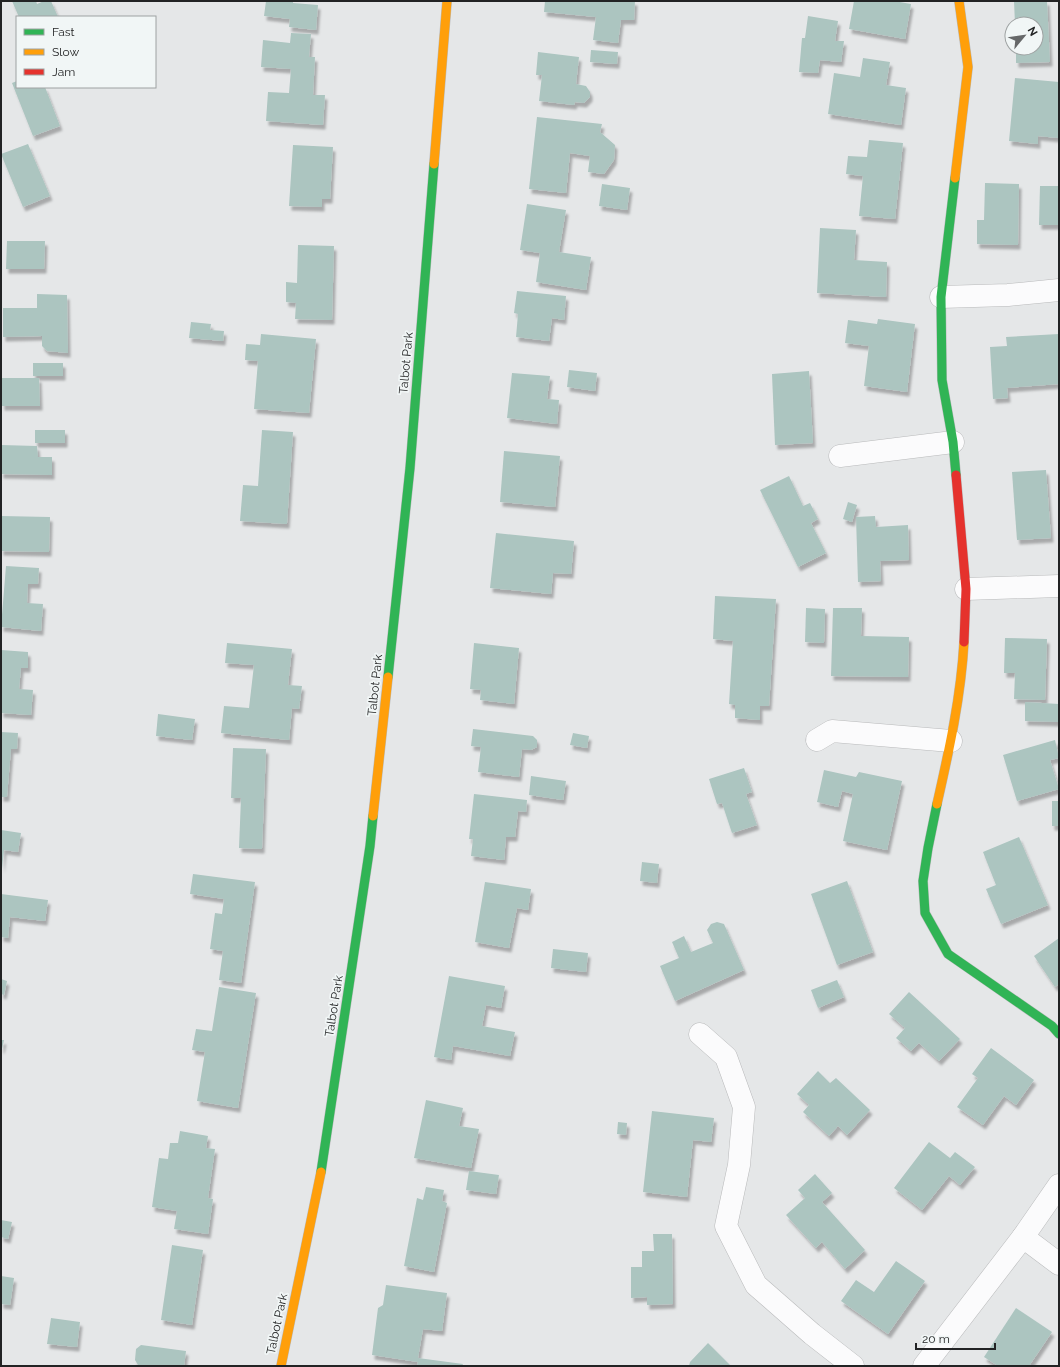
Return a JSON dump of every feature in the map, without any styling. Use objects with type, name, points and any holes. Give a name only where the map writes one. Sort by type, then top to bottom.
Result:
[{"type":"street","name":"Talbot Park","points":[[281,1366],[319,1182],[370,846],[410,468],[447,1]]},
{"type":"street","points":[[959,1],[968,67],[942,297],[942,380],[952,442],[966,589],[963,660],[951,741],[928,848],[923,881],[925,913],[948,954],[1052,1026],[1059,1034]]},
{"type":"street","points":[[942,297],[1008,295],[1059,290]]},
{"type":"street","points":[[840,456],[952,442]]},
{"type":"street","points":[[966,589],[1059,586]]},
{"type":"street","points":[[817,740],[832,731],[951,741]]},
{"type":"street","points":[[700,1034],[726,1057],[744,1107],[739,1165],[726,1226],[756,1285],[812,1334],[852,1366]]},
{"type":"street","points":[[924,1366],[1023,1237],[1059,1185]]},
{"type":"street","points":[[1023,1237],[1059,1264]]},
{"type":"building","points":[[12,1],[36,1],[37,4],[44,1],[51,1],[58,16],[19,16]]},
{"type":"building","points":[[266,1],[293,1],[293,3],[318,5],[316,30],[289,27],[290,19],[264,16]]},
{"type":"building","points":[[545,1],[635,1],[634,20],[621,20],[618,43],[593,40],[596,17],[544,12]]},
{"type":"building","points":[[854,1],[894,1],[911,4],[905,39],[849,29]]},
{"type":"building","points":[[1014,1],[1047,1],[1050,62],[1016,63],[1016,56],[1044,56],[1044,16],[1015,16]]},
{"type":"building","points":[[808,16],[838,21],[835,41],[844,41],[841,62],[820,60],[818,73],[799,72],[802,38],[805,38]]},
{"type":"building","points":[[291,33],[311,34],[309,57],[315,57],[313,95],[325,95],[323,125],[266,121],[268,92],[289,93],[291,69],[261,67],[263,40],[290,43]]},
{"type":"building","points":[[591,50],[618,52],[617,64],[590,62]]},
{"type":"building","points":[[538,52],[579,57],[576,84],[586,86],[590,92],[590,97],[584,103],[575,102],[574,105],[539,101],[542,75],[536,75]]},
{"type":"building","points":[[863,58],[890,62],[886,85],[906,88],[901,125],[828,114],[834,73],[860,77]]},
{"type":"building","points":[[1015,78],[1059,82],[1059,138],[1038,136],[1038,144],[1009,141]]},
{"type":"building","points":[[16,81],[16,88],[45,88],[60,126],[33,136],[12,83]]},
{"type":"building","points":[[537,117],[602,124],[600,132],[615,145],[614,160],[604,174],[588,172],[590,156],[570,153],[566,193],[529,189]]},
{"type":"building","points":[[869,140],[903,143],[895,219],[859,216],[863,176],[846,174],[848,156],[867,157]]},
{"type":"building","points":[[28,144],[50,196],[23,207],[1,154]]},
{"type":"building","points":[[293,145],[333,147],[330,199],[322,199],[322,207],[289,206]]},
{"type":"building","points":[[985,183],[1019,184],[1018,245],[977,244],[977,220],[984,220]]},
{"type":"building","points":[[602,184],[630,188],[627,210],[599,206]]},
{"type":"building","points":[[1040,186],[1059,186],[1059,225],[1039,225]]},
{"type":"building","points":[[527,204],[566,210],[559,252],[591,257],[586,290],[536,282],[540,253],[520,250]]},
{"type":"building","points":[[820,228],[856,230],[854,260],[887,262],[886,297],[817,293]]},
{"type":"building","points":[[7,241],[45,241],[44,269],[6,269]]},
{"type":"building","points":[[298,245],[334,246],[332,320],[295,319],[296,303],[286,302],[286,282],[297,283]]},
{"type":"building","points":[[517,291],[566,296],[564,320],[552,318],[549,341],[516,337],[518,314],[514,313]]},
{"type":"building","points":[[37,294],[67,295],[68,353],[47,351],[42,346],[42,336],[3,337],[3,308],[37,308]]},
{"type":"building","points":[[878,319],[915,324],[907,392],[864,386],[869,346],[845,343],[848,320],[877,324]]},
{"type":"building","points":[[191,322],[211,324],[210,330],[224,331],[223,341],[189,338]]},
{"type":"building","points":[[261,334],[316,339],[309,413],[254,409],[258,361],[245,360],[246,344],[260,345]]},
{"type":"building","points":[[1059,334],[1059,384],[1007,388],[1008,398],[993,399],[990,347],[1007,346],[1006,337]]},
{"type":"building","points":[[33,363],[63,363],[63,376],[33,376]]},
{"type":"building","points":[[569,370],[597,373],[595,391],[567,387]]},
{"type":"building","points":[[809,371],[813,443],[775,445],[772,374]]},
{"type":"building","points":[[512,373],[550,376],[547,399],[559,400],[557,424],[507,418]]},
{"type":"building","points":[[1,378],[39,378],[40,406],[2,406]]},
{"type":"building","points":[[35,430],[65,430],[65,443],[35,443]]},
{"type":"building","points":[[262,430],[293,432],[287,524],[240,521],[243,485],[258,486]]},
{"type":"building","points":[[1,445],[37,446],[38,457],[52,457],[52,475],[1,474]]},
{"type":"building","points":[[504,451],[560,456],[555,507],[500,502]]},
{"type":"building","points":[[1046,470],[1051,538],[1017,540],[1012,472]]},
{"type":"building","points":[[789,476],[803,506],[810,503],[818,519],[811,523],[826,553],[798,567],[760,490]]},
{"type":"building","points":[[848,502],[857,505],[852,522],[843,519]]},
{"type":"building","points":[[1,516],[50,517],[49,552],[1,551]]},
{"type":"building","points":[[875,516],[876,527],[908,525],[909,560],[880,561],[881,581],[858,582],[856,517]]},
{"type":"building","points":[[496,533],[574,541],[571,574],[553,573],[551,594],[490,588]]},
{"type":"building","points":[[6,566],[39,568],[38,584],[28,584],[27,603],[43,604],[41,631],[1,627]]},
{"type":"building","points":[[715,596],[776,599],[769,706],[760,706],[760,720],[735,718],[735,705],[729,704],[733,641],[713,639]]},
{"type":"building","points":[[806,608],[825,609],[824,643],[805,642]]},
{"type":"building","points":[[833,608],[862,608],[861,636],[909,637],[908,677],[831,676]]},
{"type":"building","points":[[1005,638],[1047,639],[1045,700],[1014,699],[1015,673],[1004,673]]},
{"type":"building","points":[[227,643],[292,649],[288,685],[302,686],[299,709],[292,708],[289,740],[221,733],[224,706],[249,708],[254,665],[225,663]]},
{"type":"building","points":[[474,643],[519,648],[514,704],[480,700],[481,690],[470,689]]},
{"type":"building","points":[[1,650],[28,652],[28,668],[21,668],[19,689],[33,690],[31,715],[1,713]]},
{"type":"building","points":[[1025,702],[1059,704],[1059,722],[1025,721]]},
{"type":"building","points":[[158,714],[195,719],[192,740],[156,736]]},
{"type":"building","points":[[473,729],[533,736],[537,740],[537,747],[531,750],[522,749],[519,777],[478,772],[481,747],[471,746]]},
{"type":"building","points":[[1,732],[18,733],[17,749],[11,749],[7,797],[1,797]]},
{"type":"building","points":[[573,733],[589,736],[587,748],[570,745]]},
{"type":"building","points":[[1055,740],[1059,758],[1050,760],[1059,789],[1017,801],[1003,755]]},
{"type":"building","points":[[233,748],[266,749],[262,849],[239,848],[241,798],[231,798]]},
{"type":"building","points":[[744,768],[752,792],[746,794],[757,825],[732,833],[722,803],[717,804],[709,779]]},
{"type":"building","points":[[824,770],[856,777],[859,772],[902,781],[887,850],[843,841],[853,794],[842,791],[838,807],[817,802]]},
{"type":"building","points":[[531,776],[566,781],[563,800],[529,795]]},
{"type":"building","points":[[474,794],[527,800],[526,812],[518,811],[515,837],[506,837],[504,860],[471,856],[473,839],[469,839]]},
{"type":"building","points":[[1052,801],[1059,801],[1059,826],[1052,826]]},
{"type":"building","points":[[1,830],[21,833],[18,852],[4,850],[2,869]]},
{"type":"building","points":[[1019,837],[1048,905],[1001,924],[986,889],[996,885],[983,852]]},
{"type":"building","points":[[642,862],[659,864],[657,883],[640,881]]},
{"type":"building","points":[[193,874],[255,882],[241,983],[219,980],[223,951],[210,949],[215,913],[222,914],[224,899],[190,894]]},
{"type":"building","points":[[847,881],[873,952],[837,965],[811,894]]},
{"type":"building","points":[[485,882],[531,889],[528,910],[517,908],[509,948],[475,942]]},
{"type":"building","points":[[1,894],[48,900],[45,921],[10,917],[8,938],[1,937]]},
{"type":"building","points":[[717,922],[724,924],[744,970],[675,1001],[660,966],[679,958],[672,942],[684,936],[691,952],[713,943],[707,930],[711,924]]},
{"type":"building","points":[[1059,938],[1059,984],[1055,987],[1034,956]]},
{"type":"building","points":[[553,949],[588,953],[586,972],[551,968]]},
{"type":"building","points":[[449,976],[505,986],[501,1008],[486,1005],[482,1026],[515,1032],[510,1056],[453,1046],[451,1060],[434,1057]]},
{"type":"building","points":[[1,979],[7,981],[4,995],[1,994]]},
{"type":"building","points":[[837,980],[844,997],[818,1008],[811,990]]},
{"type":"building","points":[[219,987],[256,993],[238,1108],[197,1101],[205,1052],[192,1050],[196,1029],[212,1031]]},
{"type":"building","points":[[909,992],[960,1039],[939,1061],[919,1043],[911,1051],[896,1038],[905,1028],[889,1014]]},
{"type":"building","points":[[1,1040],[4,1040],[2,1049],[1,1049]]},
{"type":"building","points":[[991,1048],[1034,1080],[1016,1105],[1004,1096],[983,1125],[957,1107],[978,1078],[972,1074]]},
{"type":"building","points":[[818,1071],[830,1083],[836,1078],[870,1110],[847,1135],[838,1126],[829,1136],[803,1112],[809,1105],[797,1094]]},
{"type":"building","points":[[426,1100],[463,1108],[459,1126],[479,1129],[471,1168],[414,1158]]},
{"type":"building","points":[[652,1111],[714,1118],[711,1142],[693,1140],[687,1197],[643,1192]]},
{"type":"building","points":[[618,1122],[627,1123],[626,1135],[617,1134]]},
{"type":"building","points":[[180,1131],[208,1136],[206,1148],[215,1149],[208,1198],[213,1199],[208,1234],[174,1229],[177,1211],[152,1207],[159,1158],[168,1159],[170,1143],[178,1143]]},
{"type":"building","points":[[929,1142],[950,1158],[955,1152],[975,1167],[960,1185],[949,1176],[922,1210],[894,1188]]},
{"type":"building","points":[[469,1171],[499,1175],[496,1194],[466,1190]]},
{"type":"building","points":[[815,1174],[832,1193],[822,1202],[865,1250],[845,1269],[822,1242],[816,1248],[786,1215],[805,1198],[798,1190]]},
{"type":"building","points":[[426,1187],[444,1190],[442,1201],[447,1203],[434,1272],[404,1266],[417,1198],[423,1200]]},
{"type":"building","points":[[1,1220],[12,1222],[8,1239],[1,1237]]},
{"type":"building","points":[[653,1234],[672,1234],[673,1304],[647,1305],[647,1297],[631,1298],[631,1267],[642,1267],[642,1251],[654,1251]]},
{"type":"building","points":[[172,1245],[203,1250],[192,1325],[161,1320]]},
{"type":"building","points":[[896,1261],[925,1281],[888,1334],[841,1301],[856,1280],[874,1292]]},
{"type":"building","points":[[1,1276],[14,1278],[10,1305],[1,1304]]},
{"type":"building","points":[[386,1285],[447,1293],[442,1331],[423,1329],[418,1358],[463,1364],[462,1366],[417,1366],[418,1362],[372,1355],[378,1308],[383,1305]]},
{"type":"building","points":[[1016,1308],[1052,1332],[1029,1366],[998,1366],[984,1357]]},
{"type":"building","points":[[51,1318],[80,1322],[77,1347],[47,1344]]},
{"type":"building","points":[[708,1343],[731,1366],[689,1366],[690,1362]]},
{"type":"building","points":[[141,1345],[186,1351],[184,1366],[138,1365],[135,1360],[136,1349]]},
{"type":"traffic: fast","points":[[388,677],[410,468],[434,164]]},
{"type":"traffic: fast","points":[[955,178],[941,297],[942,380],[953,442],[956,475]]},
{"type":"traffic: fast","points":[[937,804],[923,881],[925,913],[948,954],[1052,1026],[1059,1034]]},
{"type":"traffic: fast","points":[[321,1172],[370,846],[373,816]]},
{"type":"traffic: slow","points":[[434,164],[447,1]]},
{"type":"traffic: slow","points":[[955,178],[968,67],[959,1]]},
{"type":"traffic: slow","points":[[937,804],[957,703],[964,642]]},
{"type":"traffic: slow","points":[[373,816],[388,677]]},
{"type":"traffic: slow","points":[[281,1366],[321,1172]]},
{"type":"traffic: jam","points":[[956,475],[966,589],[964,642]]}]
